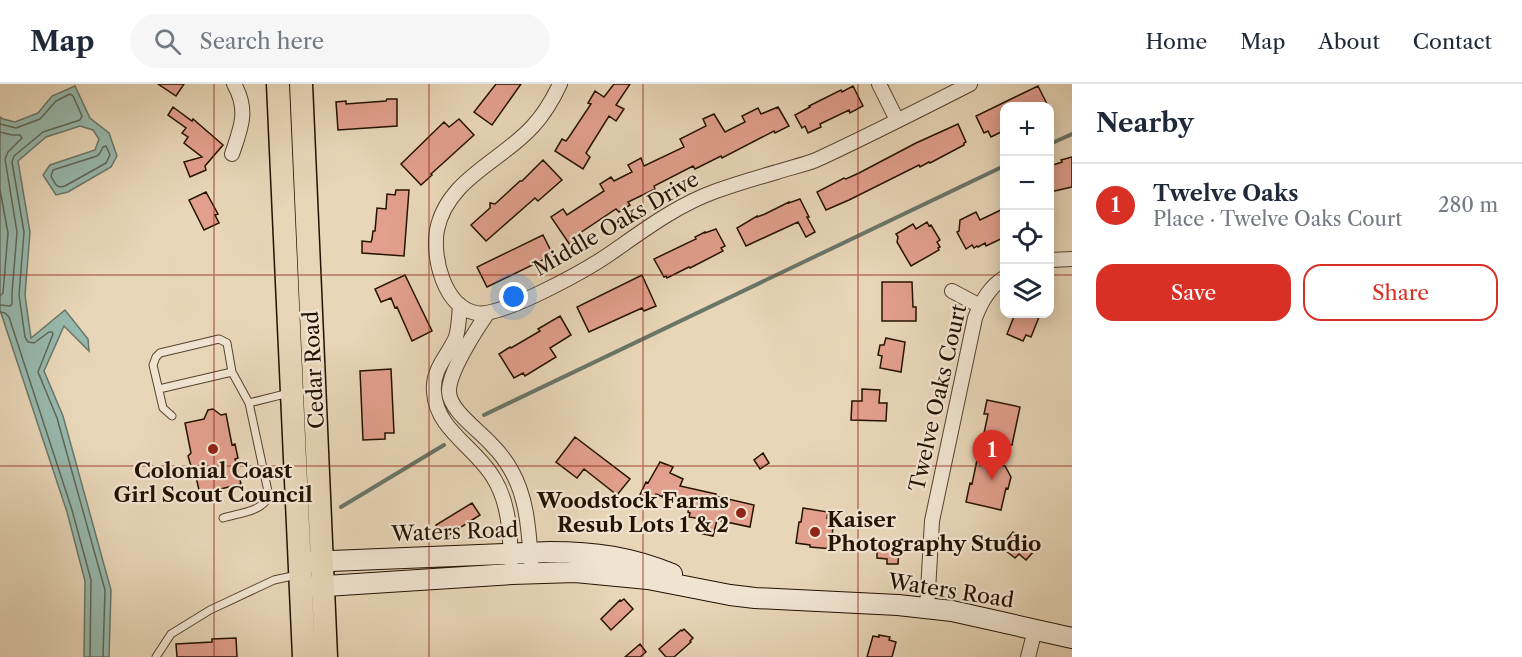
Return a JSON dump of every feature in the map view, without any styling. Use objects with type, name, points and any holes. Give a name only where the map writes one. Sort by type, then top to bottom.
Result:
[{"type":"main road","name":"Cedar Road","points":[[278,84],[304,657]]},
{"type":"main road","name":"Cedar Road","points":[[301,84],[326,657]]},
{"type":"street","points":[[232,154],[243,118],[240,98],[234,84]]},
{"type":"street","points":[[512,574],[528,526],[520,491],[511,471],[491,444],[456,408],[449,396],[453,373],[487,314],[468,311],[451,296],[439,270],[435,250],[437,232],[450,200],[467,180],[534,126],[560,84]]},
{"type":"street","points":[[879,84],[897,120]]},
{"type":"street","name":"Middle Oaks Drive","points":[[487,314],[504,309],[595,264],[663,217],[689,203],[744,181],[814,161],[970,84]]},
{"type":"street","points":[[1054,260],[1072,259]]},
{"type":"street","name":"Twelve Oaks Court","points":[[927,608],[932,521],[975,318],[987,294],[1000,281]]},
{"type":"street","points":[[952,291],[980,306]]},
{"type":"street","points":[[460,305],[457,334],[435,376],[435,400],[442,418],[480,458],[495,479],[520,553],[532,573]]},
{"type":"street","name":"Waters Road","points":[[300,575],[322,561],[520,553],[590,553],[621,557],[657,568],[713,592]]},
{"type":"street","name":"Waters Road","points":[[300,575],[323,586],[532,573],[617,575],[756,598],[860,602],[952,611],[1072,638]]},
{"type":"street","points":[[1028,657],[1035,630]]},
{"type":"lane","points":[[172,416],[163,408],[153,365],[156,357],[160,353],[214,339],[227,343],[232,372],[249,403],[269,496],[260,507],[223,518]]},
{"type":"lane","points":[[159,389],[232,372]]},
{"type":"lane","points":[[249,403],[292,393]]},
{"type":"lane","points":[[156,657],[171,634],[210,610],[273,580],[300,575]]},
{"type":"water","points":[[75,86],[90,118],[109,133],[117,156],[111,167],[68,192],[56,195],[43,175],[50,165],[95,150],[99,139],[93,130],[80,126],[46,137],[18,161],[30,232],[25,295],[31,338],[65,310],[88,339],[89,351],[64,326],[44,371],[63,416],[111,590],[109,657],[84,657],[85,581],[67,512],[0,310],[0,117],[15,122],[38,113],[52,96]]},
{"type":"building","points":[[158,84],[184,84],[176,96]]},
{"type":"building","points":[[496,84],[521,84],[492,125],[474,112]]},
{"type":"building","points":[[614,84],[630,84],[616,105],[624,109],[616,121],[609,116],[586,153],[590,157],[583,169],[555,151],[562,139],[566,141],[591,104],[588,103],[595,91],[604,97]]},
{"type":"building","points":[[853,86],[863,106],[820,124],[821,127],[808,133],[805,126],[802,128],[795,115]]},
{"type":"building","points":[[1038,86],[1046,102],[1005,102]]},
{"type":"building","points":[[397,99],[397,126],[338,130],[336,102],[346,101],[346,104],[386,101]]},
{"type":"building","points":[[1000,104],[1000,132],[991,137],[988,131],[984,133],[976,116]]},
{"type":"building","points":[[173,107],[192,121],[193,119],[223,145],[205,166],[206,170],[190,177],[184,162],[202,157],[184,143],[188,137],[182,133],[186,128],[168,115]]},
{"type":"building","points":[[778,107],[789,126],[775,133],[774,131],[722,158],[721,156],[695,169],[693,166],[654,186],[655,189],[628,202],[630,205],[619,212],[616,209],[580,233],[582,237],[570,245],[551,217],[563,209],[567,215],[604,191],[600,184],[611,177],[614,181],[632,172],[628,165],[641,158],[644,166],[684,147],[680,139],[706,126],[703,119],[714,114],[725,132],[745,122],[742,116],[758,108],[761,114]]},
{"type":"building","points":[[459,119],[474,135],[421,185],[401,164],[444,122],[449,127]]},
{"type":"building","points":[[958,124],[966,142],[964,145],[826,210],[817,192]]},
{"type":"building","points":[[1072,157],[1072,187],[1054,191],[1054,165],[1062,162],[1061,160]]},
{"type":"building","points":[[543,160],[562,180],[538,201],[535,198],[486,241],[471,225],[490,208],[490,203],[495,204]]},
{"type":"building","points":[[396,190],[409,190],[404,256],[362,253],[362,241],[371,242],[373,231],[375,231],[377,208],[386,209],[387,194],[395,195]]},
{"type":"building","points":[[206,192],[218,214],[215,215],[219,223],[204,230],[189,200]]},
{"type":"building","points":[[800,199],[815,232],[806,237],[798,222],[746,246],[737,228],[757,216]]},
{"type":"building","points":[[1000,210],[1000,239],[986,246],[985,243],[974,248],[972,245],[966,249],[957,232],[960,220],[976,212],[980,220]]},
{"type":"building","points":[[927,222],[940,240],[937,242],[939,250],[911,266],[897,242],[896,234],[913,224],[916,229]]},
{"type":"building","points":[[716,229],[725,246],[721,248],[723,251],[690,268],[667,278],[664,277],[654,259],[696,239],[695,237],[705,232]]},
{"type":"building","points":[[543,235],[553,255],[487,287],[477,267]]},
{"type":"building","points":[[405,275],[432,331],[412,341],[391,298],[381,302],[375,289]]},
{"type":"building","points":[[642,275],[656,306],[644,311],[642,308],[589,332],[577,307]]},
{"type":"building","points":[[882,282],[912,282],[916,321],[882,321]]},
{"type":"building","points":[[560,316],[571,335],[550,348],[556,357],[525,376],[523,373],[514,378],[499,354],[540,331],[538,329]]},
{"type":"building","points":[[1013,318],[1039,318],[1031,337],[1026,335],[1023,341],[1007,334]]},
{"type":"building","points":[[886,338],[905,342],[901,372],[880,368],[882,356],[878,355],[880,345],[884,345]]},
{"type":"building","points":[[391,369],[394,433],[385,433],[385,439],[363,440],[360,371]]},
{"type":"building","points":[[862,389],[880,390],[879,403],[887,403],[886,421],[851,420],[852,401],[862,401]]},
{"type":"building","points":[[987,400],[1020,407],[1012,445],[983,438],[988,414],[984,414]]},
{"type":"building","name":"Colonial Coast Girl Scout Council","points":[[213,409],[221,415],[226,414],[232,445],[235,444],[238,458],[235,459],[241,484],[200,494],[194,469],[188,456],[191,453],[185,423],[204,419],[208,410]]},
{"type":"building","points":[[575,437],[630,479],[617,495],[584,469],[577,478],[556,462]]},
{"type":"building","points":[[763,453],[769,463],[760,469],[754,460]]},
{"type":"building","points":[[977,460],[1005,466],[1011,477],[1001,510],[966,502]]},
{"type":"building","points":[[660,462],[673,467],[670,473],[683,479],[680,486],[754,505],[750,527],[717,520],[713,536],[699,533],[701,519],[689,517],[689,507],[663,495],[663,497],[656,494],[651,505],[638,499],[646,482],[648,483]]},
{"type":"building","points":[[472,503],[480,515],[444,538],[436,525]]},
{"type":"building","name":"Kaiser Photography Studio","points":[[803,508],[828,512],[827,518],[831,518],[830,527],[833,527],[832,536],[835,537],[833,549],[796,543]]},
{"type":"building","points":[[1013,532],[1035,550],[1026,560],[1019,554],[1015,558],[1001,547]]},
{"type":"building","points":[[877,545],[899,546],[898,564],[887,564],[887,559],[877,558]]},
{"type":"building","points":[[624,599],[633,609],[611,630],[601,619],[620,600]]},
{"type":"building","points":[[684,629],[693,638],[691,642],[674,657],[666,657],[659,649]]},
{"type":"building","points":[[879,635],[890,637],[889,640],[896,642],[892,657],[867,657],[873,636],[879,637]]},
{"type":"building","points":[[236,638],[237,657],[177,657],[176,644]]},
{"type":"building","points":[[640,644],[646,652],[640,657],[625,657]]},
{"type":"waterway","points":[[1054,142],[1072,134]]},
{"type":"waterway","points":[[484,415],[1000,168]]},
{"type":"waterway","points":[[341,507],[444,445]]},
{"type":"place","name":"Colonial Coast Girl Scout Council","points":[[213,449]]},
{"type":"place","name":"Twelve Oaks","points":[[992,480]]},
{"type":"place","name":"Woodstock Farms Resub Lots 1 & 2","points":[[741,513]]},
{"type":"place","name":"Kaiser Photography Studio","points":[[815,532]]}]
